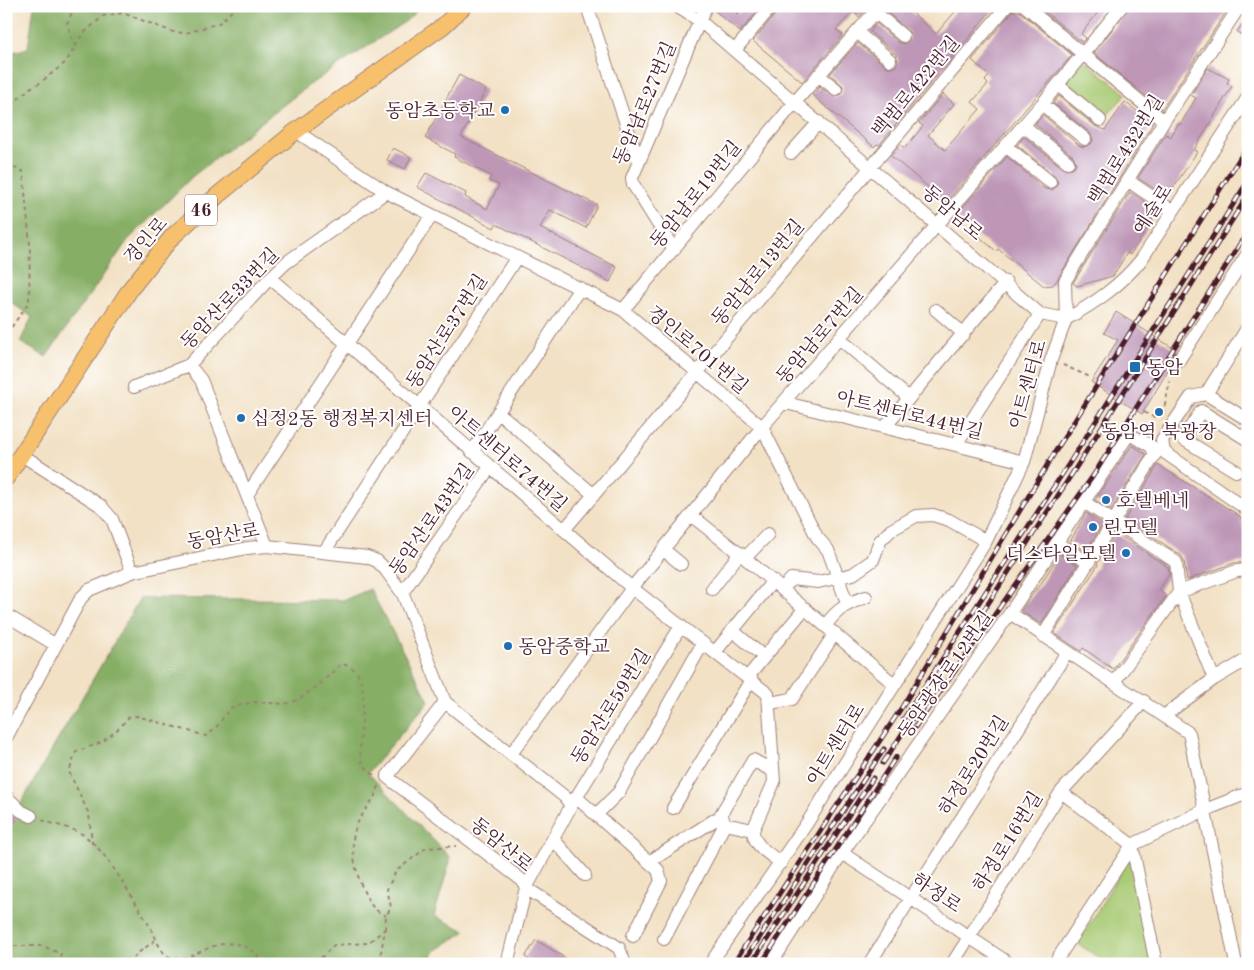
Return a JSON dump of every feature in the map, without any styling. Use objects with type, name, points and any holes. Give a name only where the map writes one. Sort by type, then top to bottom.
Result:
[{"type":"main road","name":"경인로","points":[[6,478],[14,459],[131,288],[172,237],[218,195],[296,131],[443,26],[464,6]]},
{"type":"street","points":[[587,6],[638,160]]},
{"type":"street","name":"동암남로","points":[[676,6],[700,21],[735,50],[939,224],[1040,314]]},
{"type":"street","name":"동암남로27번길","points":[[674,250],[633,184],[632,178],[638,160],[706,6]]},
{"type":"street","points":[[735,50],[772,6]]},
{"type":"street","name":"백범로422번길","points":[[871,167],[1007,6]]},
{"type":"street","points":[[1025,6],[1164,121]]},
{"type":"street","name":"동암남로7번길","points":[[511,754],[632,588],[665,550],[762,427],[786,403],[1024,126],[1122,6]]},
{"type":"street","name":"백범로432번길","points":[[1066,319],[1066,281],[1164,121],[1240,6]]},
{"type":"street","points":[[878,9],[902,36]]},
{"type":"street","name":"동암남로19번길","points":[[623,310],[794,102],[878,9]]},
{"type":"street","points":[[857,32],[890,60]]},
{"type":"street","points":[[818,75],[836,89]]},
{"type":"street","points":[[1058,85],[1100,120]]},
{"type":"street","name":"예술로","points":[[1066,319],[1089,306],[1127,278],[1141,260],[1248,98]]},
{"type":"street","points":[[1042,104],[1085,139]]},
{"type":"street","points":[[791,153],[819,122]]},
{"type":"street","points":[[1024,126],[1068,162]]},
{"type":"street","name":"경인로701번길","points":[[296,131],[386,192],[623,310],[762,427],[817,537],[828,550],[848,603]]},
{"type":"street","points":[[1006,146],[1050,182]]},
{"type":"street","name":"동암남로13번길","points":[[564,530],[871,167]]},
{"type":"street","points":[[1128,180],[1173,211]]},
{"type":"street","name":"동암산로33번길","points":[[267,546],[201,380],[189,365],[270,278],[288,262],[386,192]]},
{"type":"street","points":[[247,495],[432,216]]},
{"type":"street","points":[[1179,360],[1248,253]]},
{"type":"street","name":"동암산로37번길","points":[[324,552],[516,257]]},
{"type":"street","name":"아트센터로74번길","points":[[270,278],[632,588],[768,694],[770,704]]},
{"type":"street","points":[[885,427],[1006,282]]},
{"type":"street","name":"동암산로43번길","points":[[472,452],[580,288]]},
{"type":"street","points":[[936,310],[964,334]]},
{"type":"street","points":[[957,444],[1040,314],[1066,319]]},
{"type":"street","name":"아트센터로","points":[[710,964],[781,862],[986,541],[1024,462],[1051,360],[1066,319]]},
{"type":"street","points":[[1206,394],[1248,327]]},
{"type":"street","points":[[840,339],[909,398]]},
{"type":"street","points":[[134,387],[189,365]]},
{"type":"street","points":[[1043,636],[1114,522],[1160,453],[1162,440],[1191,397],[1206,394],[1248,420]]},
{"type":"street","name":"아트센터로44번길","points":[[786,403],[1024,462]]},
{"type":"street","points":[[1236,471],[1183,439],[1201,411],[1248,440]]},
{"type":"street","points":[[498,412],[594,495]]},
{"type":"street","points":[[1227,427],[1248,420]]},
{"type":"street","name":"동암광장로12번길","points":[[771,964],[842,853],[1010,613],[1130,434],[1160,453]]},
{"type":"street","points":[[1176,460],[1188,442]]},
{"type":"street","points":[[1160,453],[1176,460],[1248,510]]},
{"type":"street","points":[[14,459],[101,506],[112,519],[132,572]]},
{"type":"street","name":"동암산로43번길","points":[[402,593],[490,467]]},
{"type":"street","points":[[1084,502],[1176,562],[1179,592],[1214,679]]},
{"type":"street","points":[[715,652],[732,630],[778,585],[791,579],[818,582],[853,574],[872,560],[880,541],[891,530],[916,516],[933,515],[949,520],[986,541]]},
{"type":"street","points":[[692,516],[743,555],[894,684]]},
{"type":"street","points":[[712,589],[743,555],[768,534]]},
{"type":"street","points":[[1057,543],[1089,562]]},
{"type":"street","name":"동암산로","points":[[6,738],[81,598],[89,590],[132,572],[247,548],[267,546],[367,557],[377,561],[402,593],[445,702],[387,777],[523,881],[526,888],[619,948],[625,964]]},
{"type":"street","points":[[665,550],[681,564]]},
{"type":"street","points":[[1114,682],[1179,592],[1237,571],[1248,570]]},
{"type":"street","points":[[781,862],[756,843],[753,830],[774,782],[770,704],[792,699],[831,629],[835,612],[848,603],[866,597]]},
{"type":"street","points":[[673,808],[750,680],[751,673],[805,608]]},
{"type":"street","points":[[1010,613],[1190,733],[1236,964]]},
{"type":"street","points":[[6,615],[56,645]]},
{"type":"street","name":"동암산로59번길","points":[[573,801],[681,626]]},
{"type":"street","points":[[732,630],[764,657]]},
{"type":"street","points":[[596,815],[619,792],[703,643]]},
{"type":"street","name":"하정로20번길","points":[[869,964],[1067,652]]},
{"type":"street","points":[[1165,715],[1214,679],[1248,658]]},
{"type":"street","name":"하정로16번길","points":[[952,964],[1060,792],[1144,701]]},
{"type":"street","points":[[445,702],[565,797],[596,815],[658,870],[661,881],[633,936]]},
{"type":"street","points":[[725,824],[720,814],[753,760],[773,771]]},
{"type":"street","name":"하정로16번길","points":[[1060,792],[1132,845]]},
{"type":"street","points":[[1054,964],[1132,845],[1205,810],[1248,793]]},
{"type":"street","points":[[6,796],[21,811],[30,816]]},
{"type":"street","name":"동암산로","points":[[526,888],[573,801]]},
{"type":"street","points":[[649,862],[716,819],[725,824],[753,830]]},
{"type":"street","points":[[664,939],[725,824]]},
{"type":"street","name":"동암산로","points":[[553,839],[586,875]]},
{"type":"street","points":[[1132,845],[1155,958]]},
{"type":"street","name":"하정로","points":[[842,853],[1010,964]]},
{"type":"street","points":[[507,964],[526,888]]},
{"type":"path","points":[[74,6],[67,23],[75,47]]},
{"type":"path","points":[[6,110],[30,88],[40,83],[66,62],[83,34],[102,16],[123,13],[174,32],[186,33],[219,24],[237,6]]},
{"type":"path","points":[[6,165],[23,171],[30,245],[29,302],[6,335]]},
{"type":"path","points":[[1051,360],[1090,377]]},
{"type":"path","points":[[1144,412],[1152,417],[1163,414],[1170,381]]},
{"type":"path","points":[[92,844],[89,814],[70,772],[76,752],[102,742],[129,717],[137,716],[206,736],[215,729],[230,708],[252,702],[285,704],[298,700],[320,684],[340,664],[349,666],[358,675],[363,696],[364,714],[359,749],[362,764],[380,781],[371,804],[355,828],[352,841],[363,892],[374,909],[386,916]]},
{"type":"path","points":[[30,816],[85,836],[101,853],[157,939],[163,952],[172,960],[185,961],[217,944],[232,942],[254,950],[260,960],[259,964]]},
{"type":"path","points":[[379,964],[386,916],[391,906],[388,889],[396,871],[426,848],[475,844]]},
{"type":"path","points":[[315,964],[334,945],[368,943],[385,929]]},
{"type":"path","points":[[128,964],[138,953],[157,939]]},
{"type":"path","points":[[6,946],[43,946],[61,954],[57,964]]},
{"type":"green space","points":[[34,6],[422,6],[406,21],[309,85],[193,176],[128,240],[46,357],[20,342],[32,317],[6,299],[6,54],[28,48]]},
{"type":"green space","points":[[1084,60],[1126,94],[1104,119],[1062,85]]},
{"type":"green space","points":[[370,589],[429,701],[368,773],[451,858],[434,916],[466,931],[435,951],[428,964],[6,964],[6,829],[140,598],[344,600]]},
{"type":"green space","points":[[1130,856],[1151,964],[1109,964],[1078,944]]},
{"type":"building","points":[[714,6],[730,6],[738,14],[745,6],[760,8],[740,32],[713,9]]},
{"type":"building","points":[[788,6],[869,6],[859,17],[853,12],[836,30],[843,35],[802,82],[753,41],[779,10]]},
{"type":"building","points":[[888,6],[905,6],[936,34],[960,6],[995,6],[879,145],[877,144],[874,147],[812,95],[820,87],[834,97],[842,94],[843,86],[830,74],[858,43],[885,66],[892,68],[896,66],[898,61],[896,54],[870,32],[876,23],[898,42],[905,44],[909,41],[910,33],[886,11]]},
{"type":"building","points":[[1038,6],[1103,6],[1081,34],[1086,38],[1082,42]]},
{"type":"building","points":[[1130,6],[1230,6],[1162,109],[1094,53]]},
{"type":"building","points":[[1013,11],[1019,11],[1072,55],[946,202],[891,156],[900,145],[905,148],[923,126],[919,123],[943,94],[954,104],[928,135],[945,150],[980,109],[972,102],[988,84],[985,81],[989,76],[972,60]]},
{"type":"building","points":[[1248,15],[1248,39],[1237,32]]},
{"type":"building","points":[[1208,68],[1229,79],[1227,83],[1232,86],[1194,150],[1197,152],[1167,197],[1138,178],[1166,134],[1171,137],[1178,124],[1180,125],[1196,98],[1191,95]]},
{"type":"building","points":[[459,75],[486,90],[461,137],[597,205],[586,228],[550,210],[540,228],[617,267],[610,282],[496,224],[494,228],[417,187],[426,173],[466,193],[465,197],[487,209],[499,185],[489,181],[491,176],[454,157],[455,154],[425,138]]},
{"type":"building","points":[[1059,96],[1095,126],[1105,130],[1125,102],[1153,123],[1057,280],[1053,285],[1044,286],[998,249],[996,251],[955,216],[1007,157],[1045,189],[1052,190],[1056,187],[1058,183],[1055,176],[1017,145],[1024,137],[1063,168],[1067,170],[1074,167],[1076,163],[1073,156],[1035,124],[1043,115],[1080,146],[1084,147],[1091,144],[1093,140],[1090,133],[1053,103]]},
{"type":"building","points":[[393,148],[411,157],[405,169],[387,160]]},
{"type":"building","points":[[1130,192],[1158,210],[1130,255],[1127,253],[1113,276],[1077,286],[1073,283]]},
{"type":"building","points":[[1116,312],[1176,350],[1171,359],[1172,364],[1142,414],[1091,382],[1118,340],[1104,333]]},
{"type":"building","points":[[1132,445],[1146,454],[1111,510],[1095,500]]},
{"type":"building","points":[[1158,465],[1240,516],[1245,534],[1248,534],[1248,562],[1234,563],[1187,580],[1184,561],[1181,555],[1125,519]]},
{"type":"building","points":[[1086,513],[1103,524],[1086,551],[1070,542]]},
{"type":"building","points":[[1116,533],[1168,567],[1169,574],[1159,590],[1166,596],[1113,669],[1083,648],[1081,651],[1054,633],[1098,565]]},
{"type":"building","points":[[1059,554],[1077,565],[1041,624],[1021,611],[1038,589]]},
{"type":"building","points":[[6,810],[17,820],[6,833]]},
{"type":"building","points":[[536,940],[575,964],[536,964],[525,957]]},
{"type":"railway","points":[[733,964],[902,707],[1055,452],[1248,145]]},
{"type":"railway","points":[[904,718],[1070,462],[1248,181]]},
{"type":"railway","points":[[982,613],[1248,195]]},
{"type":"railway","points":[[915,727],[1093,476],[1248,231]]},
{"type":"railway","points":[[883,763],[917,711]]},
{"type":"railway","points":[[742,964],[884,749]]},
{"type":"railway","points":[[761,964],[896,757]]},
{"type":"railway","points":[[751,964],[873,778]]},
{"type":"place","name":"동암초등학교","points":[[505,110]]},
{"type":"place","name":"동암","points":[[1135,367]]},
{"type":"place","name":"동암역 북광장","points":[[1159,412]]},
{"type":"place","name":"십정2동 행정복지센터","points":[[241,418]]},
{"type":"place","name":"호텔베네","points":[[1106,500]]},
{"type":"place","name":"린모텔","points":[[1093,527]]},
{"type":"place","name":"더스타일모텔","points":[[1126,553]]},
{"type":"place","name":"동암중학교","points":[[508,646]]}]
